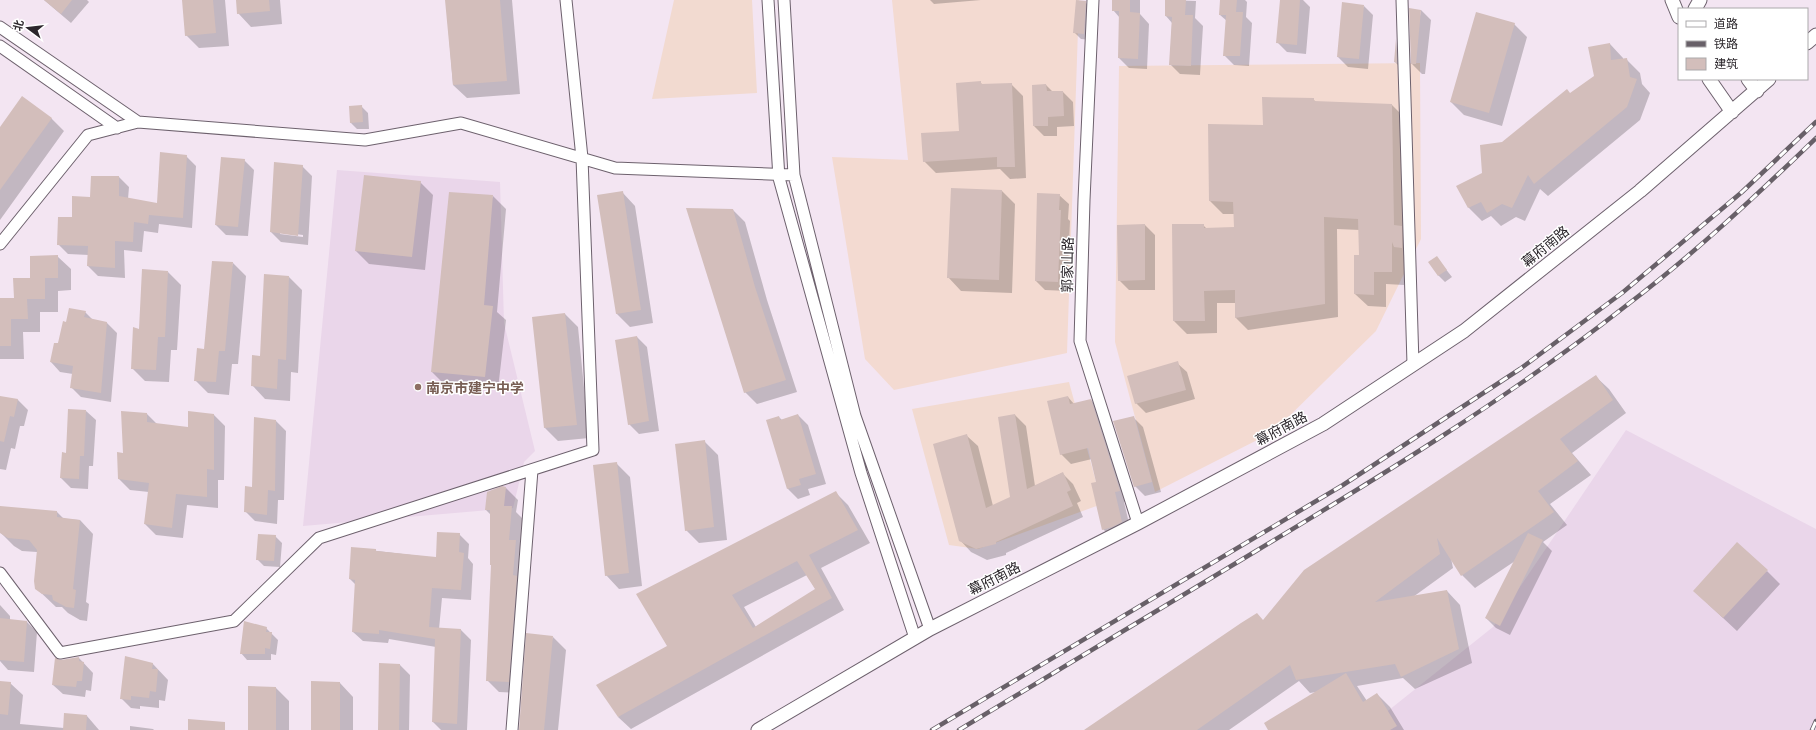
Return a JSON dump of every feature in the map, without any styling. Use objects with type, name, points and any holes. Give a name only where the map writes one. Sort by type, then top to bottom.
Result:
[{"type":"street","points":[[0,573],[60,653],[226,622],[234,620],[319,538],[593,450],[582,158],[566,0]]},
{"type":"street","points":[[768,0],[779,178],[862,473],[915,638]]},
{"type":"street","points":[[784,0],[794,175],[855,416],[930,629]]},
{"type":"street","name":"郭家山路","points":[[1093,0],[1084,200],[1080,341],[1138,523]]},
{"type":"street","points":[[1402,0],[1413,364]]},
{"type":"street","points":[[0,27],[138,122]]},
{"type":"street","points":[[1808,42],[1816,34]]},
{"type":"street","points":[[0,46],[117,128]]},
{"type":"street","points":[[1710,80],[1732,112]]},
{"type":"street","points":[[1749,80],[1757,91]]},
{"type":"street","name":"幕府南路","points":[[758,730],[930,629],[1138,523],[1322,424],[1470,326],[1640,191],[1768,80]]},
{"type":"street","points":[[0,244],[88,135],[138,122],[365,140],[461,123],[615,168],[794,175]]},
{"type":"street","points":[[512,730],[532,470]]},
{"type":"shaded area","points":[[674,0],[752,0],[757,93],[652,99]]},
{"type":"shaded area","points":[[892,0],[1079,0],[1067,353],[894,390],[865,359],[832,157],[908,160]]},
{"type":"shaded area","points":[[1420,63],[1421,239],[1376,331],[1273,432],[1155,492],[1115,342],[1119,66]]},
{"type":"shaded area","name":"南京市建宁中学","points":[[337,170],[500,182],[504,323],[535,451],[524,462],[513,508],[303,526]]},
{"type":"shaded area","points":[[1069,382],[1102,504],[978,549],[949,545],[912,409]]},
{"type":"shaded area","points":[[1626,430],[1816,529],[1816,730],[1364,730],[1493,627]]},
{"type":"building","points":[[44,0],[72,0],[61,14]]},
{"type":"building","points":[[182,0],[213,0],[216,33],[185,36]]},
{"type":"building","points":[[236,0],[269,0],[270,11],[237,14]]},
{"type":"building","points":[[445,0],[500,0],[507,81],[453,85]]},
{"type":"building","points":[[1076,0],[1086,1],[1084,34],[1073,33]]},
{"type":"building","points":[[1112,0],[1130,0],[1130,12],[1140,13],[1138,59],[1118,58],[1119,11],[1112,11]]},
{"type":"building","points":[[1165,0],[1186,0],[1185,15],[1193,15],[1191,66],[1169,65],[1172,17],[1165,16]]},
{"type":"building","points":[[1220,0],[1237,0],[1236,12],[1243,12],[1240,56],[1223,56],[1226,15],[1219,15]]},
{"type":"building","points":[[1280,0],[1300,0],[1297,45],[1276,43]]},
{"type":"building","points":[[1342,2],[1364,5],[1359,59],[1337,57]]},
{"type":"building","points":[[1409,8],[1421,10],[1416,64],[1411,64]]},
{"type":"building","points":[[1476,12],[1515,23],[1489,113],[1450,102]]},
{"type":"building","points":[[1396,39],[1397,63],[1394,62]]},
{"type":"building","points":[[1610,43],[1611,60],[1627,58],[1630,77],[1637,79],[1627,107],[1534,184],[1528,175],[1512,208],[1502,204],[1487,213],[1481,202],[1468,208],[1456,186],[1482,173],[1480,145],[1502,142],[1567,89],[1570,93],[1594,76],[1588,47]]},
{"type":"building","points":[[981,81],[981,84],[1012,83],[1015,167],[997,167],[997,157],[923,162],[921,133],[959,131],[956,83]]},
{"type":"building","points":[[1046,84],[1047,91],[1063,91],[1064,116],[1048,117],[1048,126],[1033,126],[1032,85]]},
{"type":"building","points":[[22,96],[52,118],[0,190],[0,127]]},
{"type":"building","points":[[1262,97],[1314,98],[1314,101],[1392,104],[1394,225],[1402,226],[1402,248],[1394,247],[1392,242],[1392,272],[1374,272],[1374,295],[1354,294],[1354,255],[1359,255],[1358,219],[1324,217],[1325,304],[1235,318],[1235,290],[1204,291],[1205,321],[1173,321],[1172,224],[1204,224],[1204,228],[1234,227],[1233,202],[1209,201],[1208,124],[1263,125]]},
{"type":"building","points":[[362,105],[363,122],[350,123],[349,106]]},
{"type":"building","points":[[160,152],[187,155],[183,218],[149,215],[148,224],[134,222],[133,242],[115,241],[115,268],[87,266],[88,246],[57,245],[58,217],[72,217],[72,196],[90,197],[91,176],[119,176],[119,196],[157,203]]},
{"type":"building","points":[[221,157],[245,159],[238,227],[215,225]]},
{"type":"building","points":[[274,162],[303,165],[298,236],[270,232]]},
{"type":"building","points":[[364,175],[421,181],[412,257],[355,251]]},
{"type":"building","points":[[951,188],[1002,190],[999,280],[947,278]]},
{"type":"building","points":[[623,191],[641,310],[616,314],[597,195]]},
{"type":"building","points":[[449,192],[493,195],[484,305],[493,306],[485,377],[431,372]]},
{"type":"building","points":[[1037,193],[1060,194],[1059,210],[1061,210],[1058,282],[1035,281]]},
{"type":"building","points":[[686,208],[733,209],[755,287],[786,380],[744,393]]},
{"type":"building","points":[[1145,224],[1145,280],[1118,281],[1117,225]]},
{"type":"building","points":[[58,255],[58,278],[45,278],[45,299],[27,299],[28,319],[11,319],[11,346],[0,346],[0,298],[14,298],[13,278],[30,278],[30,256]]},
{"type":"building","points":[[1437,256],[1447,270],[1438,276],[1428,262]]},
{"type":"building","points":[[212,261],[233,262],[225,351],[219,351],[216,382],[194,381],[197,348],[204,349]]},
{"type":"building","points":[[142,269],[168,271],[165,337],[158,337],[156,370],[131,369],[133,327],[139,329]]},
{"type":"building","points":[[264,274],[289,276],[286,360],[278,359],[277,389],[251,386],[252,355],[260,356]]},
{"type":"building","points":[[69,308],[86,311],[84,317],[107,322],[101,393],[70,388],[73,366],[50,362],[54,343],[58,343],[63,321],[66,322]]},
{"type":"building","points":[[565,313],[577,425],[544,428],[532,317]]},
{"type":"building","points":[[637,336],[649,421],[628,425],[615,340]]},
{"type":"building","points":[[1178,361],[1186,390],[1135,404],[1127,376]]},
{"type":"building","points":[[1596,375],[1613,400],[1560,439],[1578,461],[1538,491],[1554,512],[1461,576],[1437,538],[1440,554],[1375,602],[1447,590],[1459,649],[1401,677],[1395,664],[1296,680],[1290,665],[1197,730],[1084,730],[1257,613],[1263,620],[1304,570]]},
{"type":"building","points":[[0,396],[18,399],[14,417],[10,416],[4,442],[0,441]]},
{"type":"building","points":[[1068,396],[1070,404],[1091,399],[1120,491],[1115,492],[1122,522],[1102,530],[1091,483],[1096,482],[1088,448],[1060,455],[1047,401]]},
{"type":"building","points":[[68,409],[86,410],[84,456],[80,456],[79,479],[60,478],[62,452],[66,453]]},
{"type":"building","points":[[121,411],[147,413],[147,422],[188,427],[188,411],[214,414],[214,470],[207,469],[207,497],[176,494],[172,528],[144,524],[149,483],[118,479],[117,452],[123,453]]},
{"type":"building","points":[[798,414],[816,474],[799,479],[801,485],[787,489],[766,420],[779,416],[780,420]]},
{"type":"building","points":[[1015,414],[1027,489],[1063,472],[1071,490],[1067,492],[1073,506],[996,542],[996,544],[976,549],[959,541],[933,444],[967,434],[986,508],[1010,497],[998,417]]},
{"type":"building","points":[[1134,416],[1152,482],[1134,487],[1113,421]]},
{"type":"building","points":[[254,417],[276,420],[275,491],[268,490],[267,515],[244,512],[245,486],[252,487]]},
{"type":"building","points":[[705,440],[714,527],[685,531],[675,444]]},
{"type":"building","points":[[617,462],[629,573],[605,576],[593,465]]},
{"type":"building","points":[[502,486],[506,487],[504,506],[512,506],[509,540],[516,540],[513,575],[517,576],[509,682],[486,681],[491,565],[490,510],[485,510],[487,492]]},
{"type":"building","points":[[836,491],[858,530],[809,555],[832,598],[618,717],[596,685],[667,646],[636,594]],"holes":[[[797,561],[815,589],[753,628],[732,595]]]},
{"type":"building","points":[[0,506],[57,511],[57,517],[80,520],[73,589],[76,590],[74,608],[66,607],[53,600],[52,595],[42,594],[35,589],[34,581],[37,550],[29,540],[8,538],[0,533]]},
{"type":"building","points":[[437,532],[460,533],[459,552],[464,553],[461,590],[432,588],[429,627],[461,629],[457,724],[432,722],[435,639],[379,630],[379,634],[352,632],[355,580],[349,579],[351,547],[436,557]]},
{"type":"building","points":[[1528,533],[1543,540],[1500,626],[1485,618]]},
{"type":"building","points":[[258,534],[276,535],[274,561],[256,560]]},
{"type":"building","points":[[1737,542],[1768,570],[1723,618],[1693,591]]},
{"type":"building","points":[[0,618],[27,621],[24,662],[0,660]]},
{"type":"building","points":[[244,621],[267,627],[266,632],[272,632],[270,649],[265,648],[265,654],[240,654]]},
{"type":"building","points":[[526,633],[553,636],[544,730],[519,730]]},
{"type":"building","points":[[125,656],[153,663],[152,669],[158,669],[156,692],[150,691],[149,698],[131,696],[131,700],[120,699]]},
{"type":"building","points":[[79,657],[79,661],[84,662],[82,681],[77,681],[76,687],[52,685],[55,658],[61,660]]},
{"type":"building","points":[[379,663],[400,664],[399,730],[378,730]]},
{"type":"building","points":[[1346,673],[1363,702],[1377,693],[1397,726],[1390,730],[1268,730],[1264,723]]},
{"type":"building","points":[[0,681],[11,682],[8,715],[0,714]]},
{"type":"building","points":[[311,681],[340,682],[340,730],[311,730]]},
{"type":"building","points":[[248,686],[276,687],[276,730],[248,730]]},
{"type":"building","points":[[64,713],[87,715],[86,730],[63,730]]},
{"type":"building","points":[[188,719],[225,722],[225,730],[188,730]]},
{"type":"railway","points":[[932,730],[1343,485],[1520,369],[1622,293],[1742,192],[1816,122]]},
{"type":"railway","points":[[959,730],[1398,464],[1538,372],[1583,339],[1676,266],[1747,203],[1816,138]]},
{"type":"railway","points":[[1812,730],[1816,721]]},
{"type":"place","name":"南京市建宁中学","points":[[418,387]]}]
